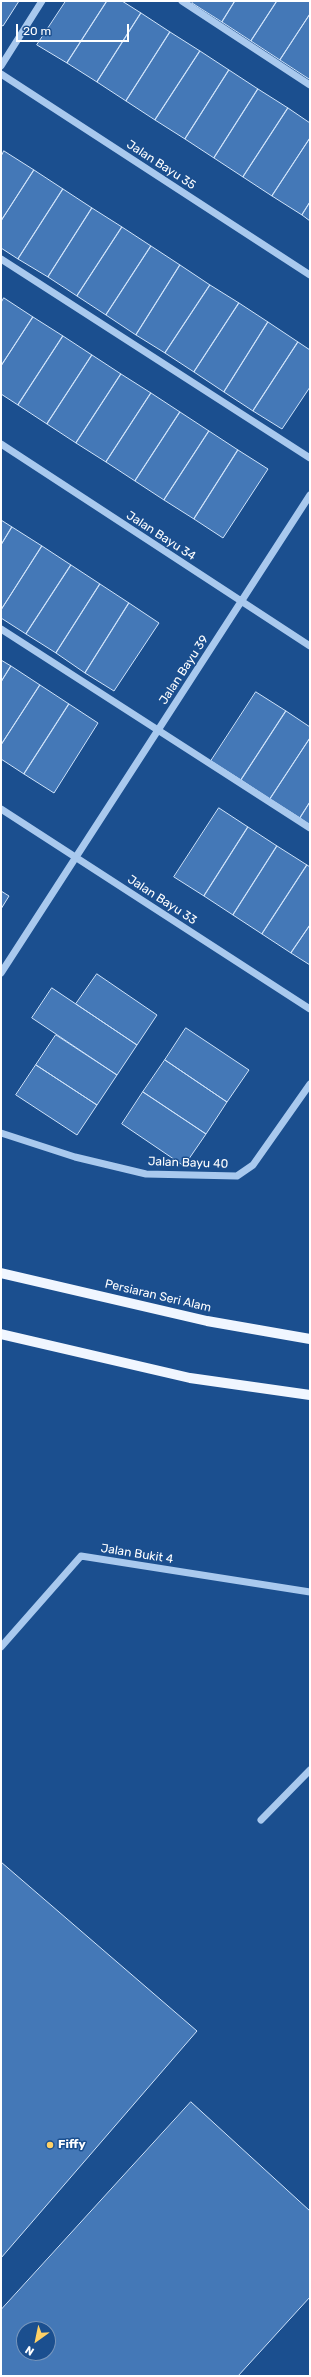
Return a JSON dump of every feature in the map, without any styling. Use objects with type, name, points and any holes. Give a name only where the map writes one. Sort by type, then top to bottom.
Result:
[{"type":"main road","name":"Persiaran Seri Alam","points":[[1,1273],[208,1321],[310,1339]]},
{"type":"main road","points":[[1,1334],[190,1378],[310,1395]]},
{"type":"street","points":[[1,66],[42,1]]},
{"type":"street","points":[[182,1],[310,85]]},
{"type":"street","name":"Jalan Bayu 35","points":[[1,74],[310,275]]},
{"type":"street","points":[[1,259],[310,458]]},
{"type":"street","name":"Jalan Bayu 34","points":[[1,444],[310,646]]},
{"type":"street","name":"Jalan Bayu 39","points":[[75,857],[242,602],[310,495]]},
{"type":"street","points":[[1,629],[310,828]]},
{"type":"street","name":"Jalan Bayu 33","points":[[1,810],[310,1009]]},
{"type":"street","points":[[1,972],[75,857]]},
{"type":"street","name":"Jalan Bayu 40","points":[[1,1133],[76,1157],[146,1174],[237,1176],[253,1165],[310,1084]]},
{"type":"street","name":"Jalan Bukit 4","points":[[1,1647],[82,1556],[310,1592]]},
{"type":"street","points":[[261,1820],[310,1770]]},
{"type":"building","points":[[1,1],[19,1],[3,26],[1,25]]},
{"type":"building","points":[[66,1],[107,1],[67,63],[37,45]]},
{"type":"building","points":[[107,1],[122,1],[141,13],[97,82],[67,63]]},
{"type":"building","points":[[194,1],[235,1],[222,22],[192,3]]},
{"type":"building","points":[[235,1],[277,1],[251,41],[222,22]]},
{"type":"building","points":[[277,1],[310,1],[310,14],[280,60],[251,41]]},
{"type":"building","points":[[141,13],[170,32],[126,101],[97,82]]},
{"type":"building","points":[[310,14],[310,78],[309,79],[280,60]]},
{"type":"building","points":[[170,32],[200,51],[155,120],[126,101]]},
{"type":"building","points":[[200,51],[229,70],[185,139],[155,120]]},
{"type":"building","points":[[229,70],[258,89],[214,158],[185,139]]},
{"type":"building","points":[[258,89],[288,108],[243,177],[214,158]]},
{"type":"building","points":[[288,108],[310,123],[310,138],[272,196],[243,177]]},
{"type":"building","points":[[310,138],[310,202],[302,215],[272,196]]},
{"type":"building","points":[[4,151],[34,170],[1,221],[1,157]]},
{"type":"building","points":[[34,170],[63,189],[18,259],[1,248],[1,221]]},
{"type":"building","points":[[63,189],[92,208],[48,277],[18,259]]},
{"type":"building","points":[[310,202],[310,221],[302,215]]},
{"type":"building","points":[[92,208],[122,227],[77,296],[48,277]]},
{"type":"building","points":[[122,227],[151,246],[106,315],[77,296]]},
{"type":"building","points":[[151,246],[180,265],[136,335],[106,315]]},
{"type":"building","points":[[180,265],[210,285],[165,353],[136,335]]},
{"type":"building","points":[[210,285],[239,303],[194,372],[165,353]]},
{"type":"building","points":[[4,298],[33,317],[1,366],[1,303]]},
{"type":"building","points":[[239,303],[268,322],[224,392],[194,372]]},
{"type":"building","points":[[33,317],[63,336],[18,405],[1,394],[1,366]]},
{"type":"building","points":[[268,322],[298,342],[253,411],[224,392]]},
{"type":"building","points":[[63,336],[92,355],[47,424],[18,405]]},
{"type":"building","points":[[298,342],[310,350],[310,387],[282,429],[253,411]]},
{"type":"building","points":[[92,355],[121,374],[76,443],[47,424]]},
{"type":"building","points":[[121,374],[151,393],[106,462],[76,443]]},
{"type":"building","points":[[151,393],[180,412],[135,481],[106,462]]},
{"type":"building","points":[[180,412],[209,431],[164,500],[135,481]]},
{"type":"building","points":[[209,431],[238,450],[194,519],[164,500]]},
{"type":"building","points":[[238,450],[268,469],[223,538],[194,519]]},
{"type":"building","points":[[1,520],[12,527],[1,545]]},
{"type":"building","points":[[12,527],[42,546],[1,610],[1,545]]},
{"type":"building","points":[[42,546],[71,565],[26,634],[1,618],[1,610]]},
{"type":"building","points":[[71,565],[100,584],[56,653],[26,634]]},
{"type":"building","points":[[100,584],[129,603],[85,673],[56,653]]},
{"type":"building","points":[[129,603],[159,623],[114,691],[85,673]]},
{"type":"building","points":[[1,660],[11,666],[1,682]]},
{"type":"building","points":[[11,666],[40,685],[1,745],[1,682]]},
{"type":"building","points":[[40,685],[69,704],[24,774],[1,759],[1,745]]},
{"type":"building","points":[[256,692],[286,711],[241,780],[211,761]]},
{"type":"building","points":[[69,704],[98,723],[54,793],[24,774]]},
{"type":"building","points":[[286,711],[310,727],[310,738],[270,799],[241,780]]},
{"type":"building","points":[[310,738],[310,802],[300,818],[270,799]]},
{"type":"building","points":[[310,802],[310,825],[300,818]]},
{"type":"building","points":[[219,808],[248,827],[204,896],[174,877]]},
{"type":"building","points":[[248,827],[277,846],[233,915],[204,896]]},
{"type":"building","points":[[277,846],[307,865],[262,934],[233,915]]},
{"type":"building","points":[[307,865],[310,867],[310,925],[291,953],[262,934]]},
{"type":"building","points":[[1,891],[9,896],[1,909]]},
{"type":"building","points":[[310,925],[310,965],[291,953]]},
{"type":"building","points":[[97,974],[157,1015],[137,1045],[76,1004]]},
{"type":"building","points":[[52,988],[137,1045],[117,1075],[32,1018]]},
{"type":"building","points":[[186,1028],[249,1070],[227,1102],[165,1060]]},
{"type":"building","points":[[56,1035],[117,1075],[97,1105],[36,1065]]},
{"type":"building","points":[[165,1060],[227,1102],[206,1134],[143,1092]]},
{"type":"building","points":[[36,1065],[97,1105],[77,1135],[16,1095]]},
{"type":"building","points":[[143,1092],[206,1134],[184,1166],[122,1124]]},
{"type":"building","name":"Fiffy","points":[[1,1862],[197,2031],[1,2258]]},
{"type":"building","points":[[191,2102],[310,2211],[310,2297],[238,2376],[1,2376],[1,2310]]},
{"type":"place","name":"Fiffy","points":[[50,2145]]}]
